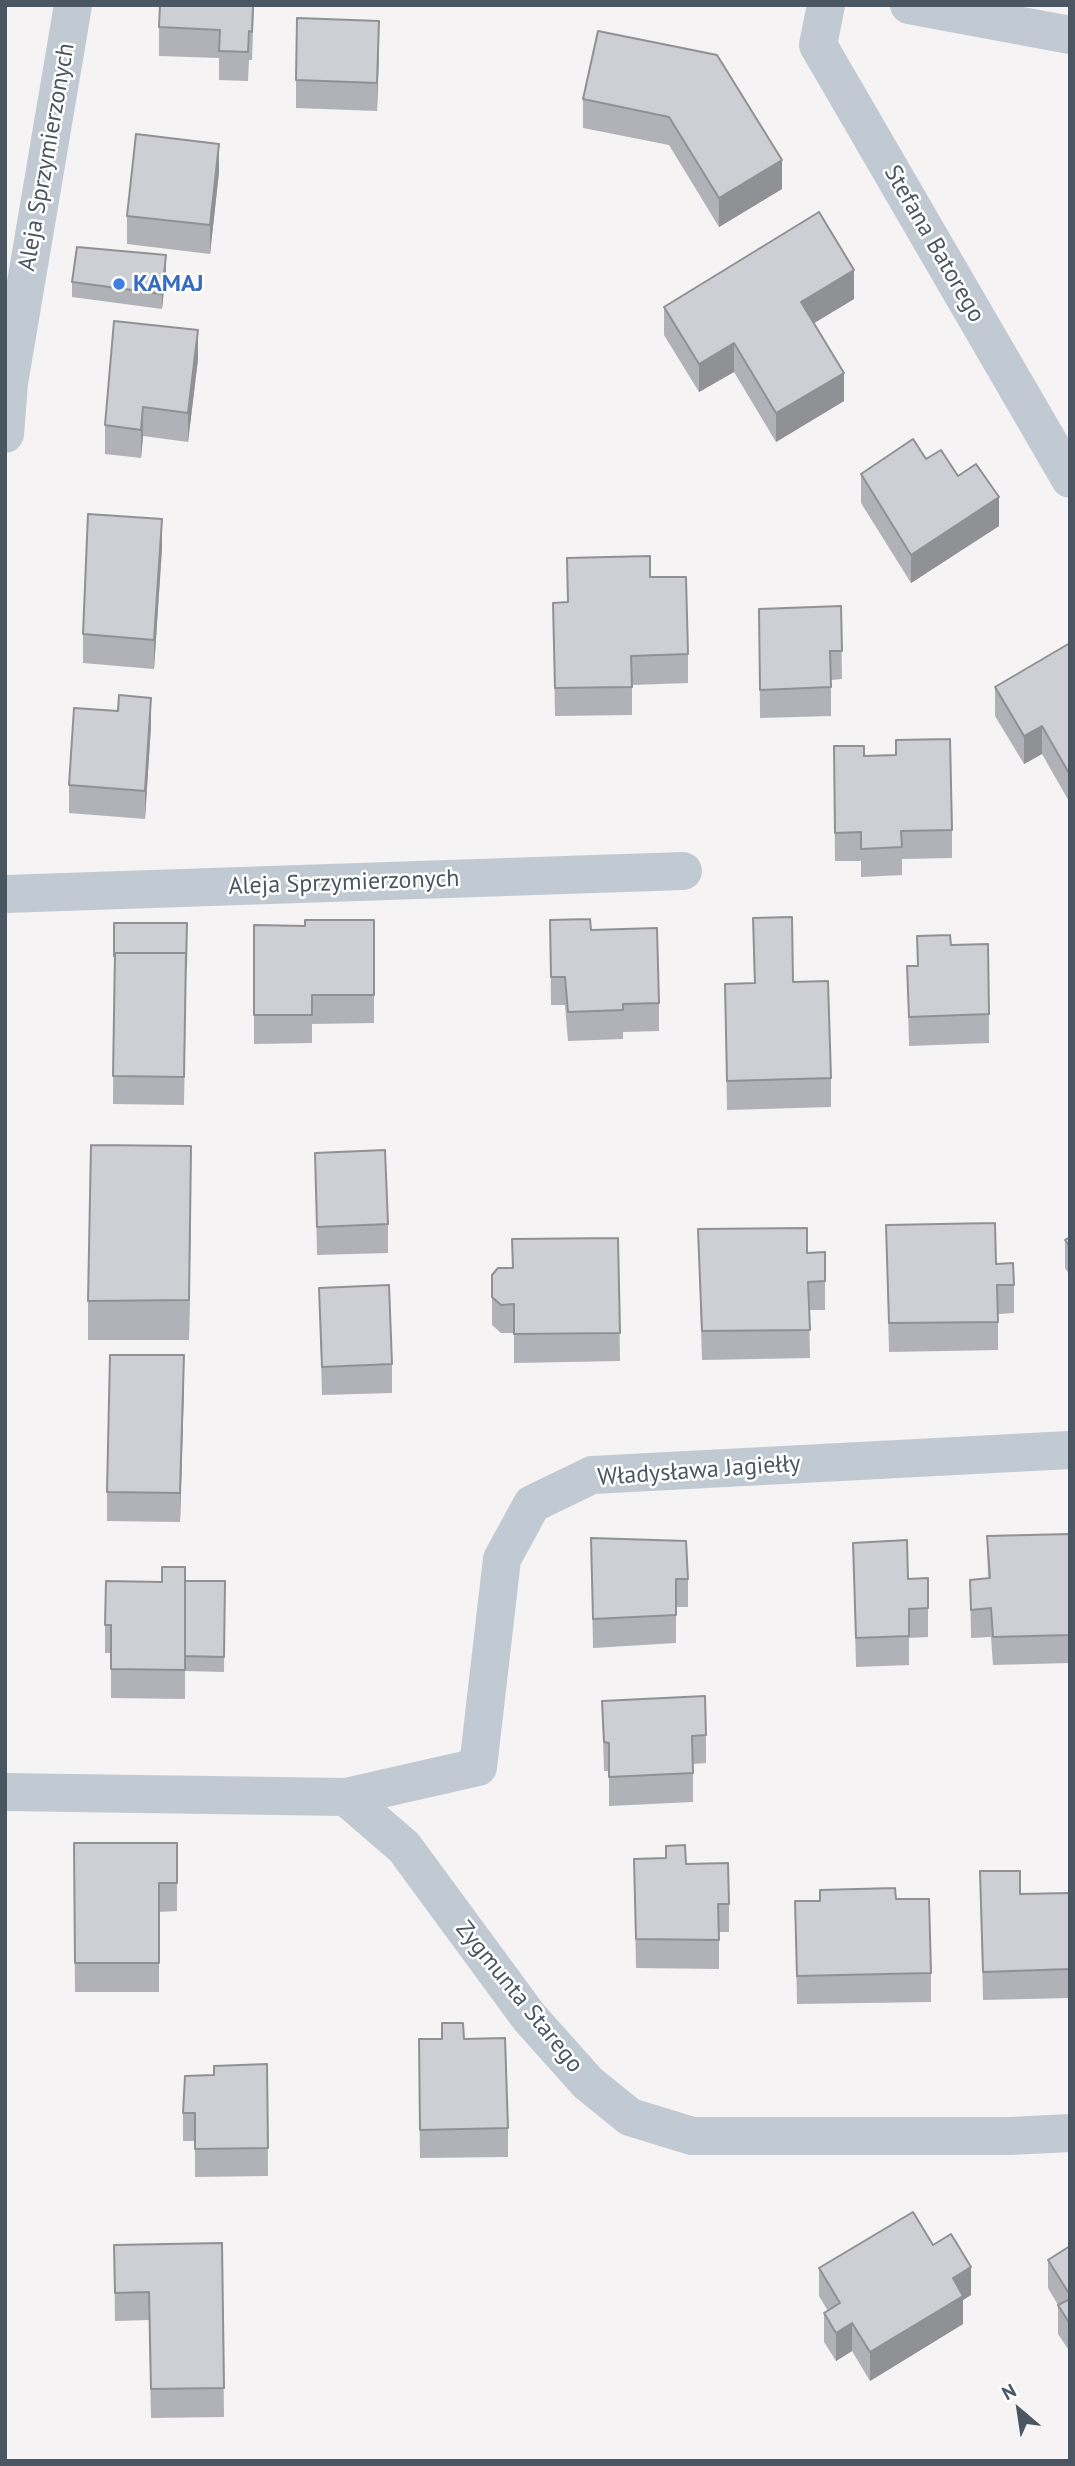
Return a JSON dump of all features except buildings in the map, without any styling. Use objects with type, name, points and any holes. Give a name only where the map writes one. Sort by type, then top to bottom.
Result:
[{"type":"street","name":"Aleja Sprzymierzonych","points":[[5,434],[9,383],[73,5]]},
{"type":"street","name":"Stefana Batorego","points":[[826,5],[818,45],[1070,479]]},
{"type":"street","points":[[909,5],[1070,35]]},
{"type":"street","name":"Aleja Sprzymierzonych","points":[[5,894],[683,871]]},
{"type":"street","name":"Władysława Jagiełły","points":[[346,1797],[478,1767],[502,1559],[532,1504],[592,1475],[1070,1450]]},
{"type":"street","points":[[5,1791],[346,1797]]},
{"type":"street","name":"Zygmunta Starego","points":[[346,1797],[404,1847],[529,2017],[588,2083],[631,2117],[691,2136],[1010,2136],[1070,2133]]},
{"type":"place","name":"KAMAJ","points":[[119,284]]}]
